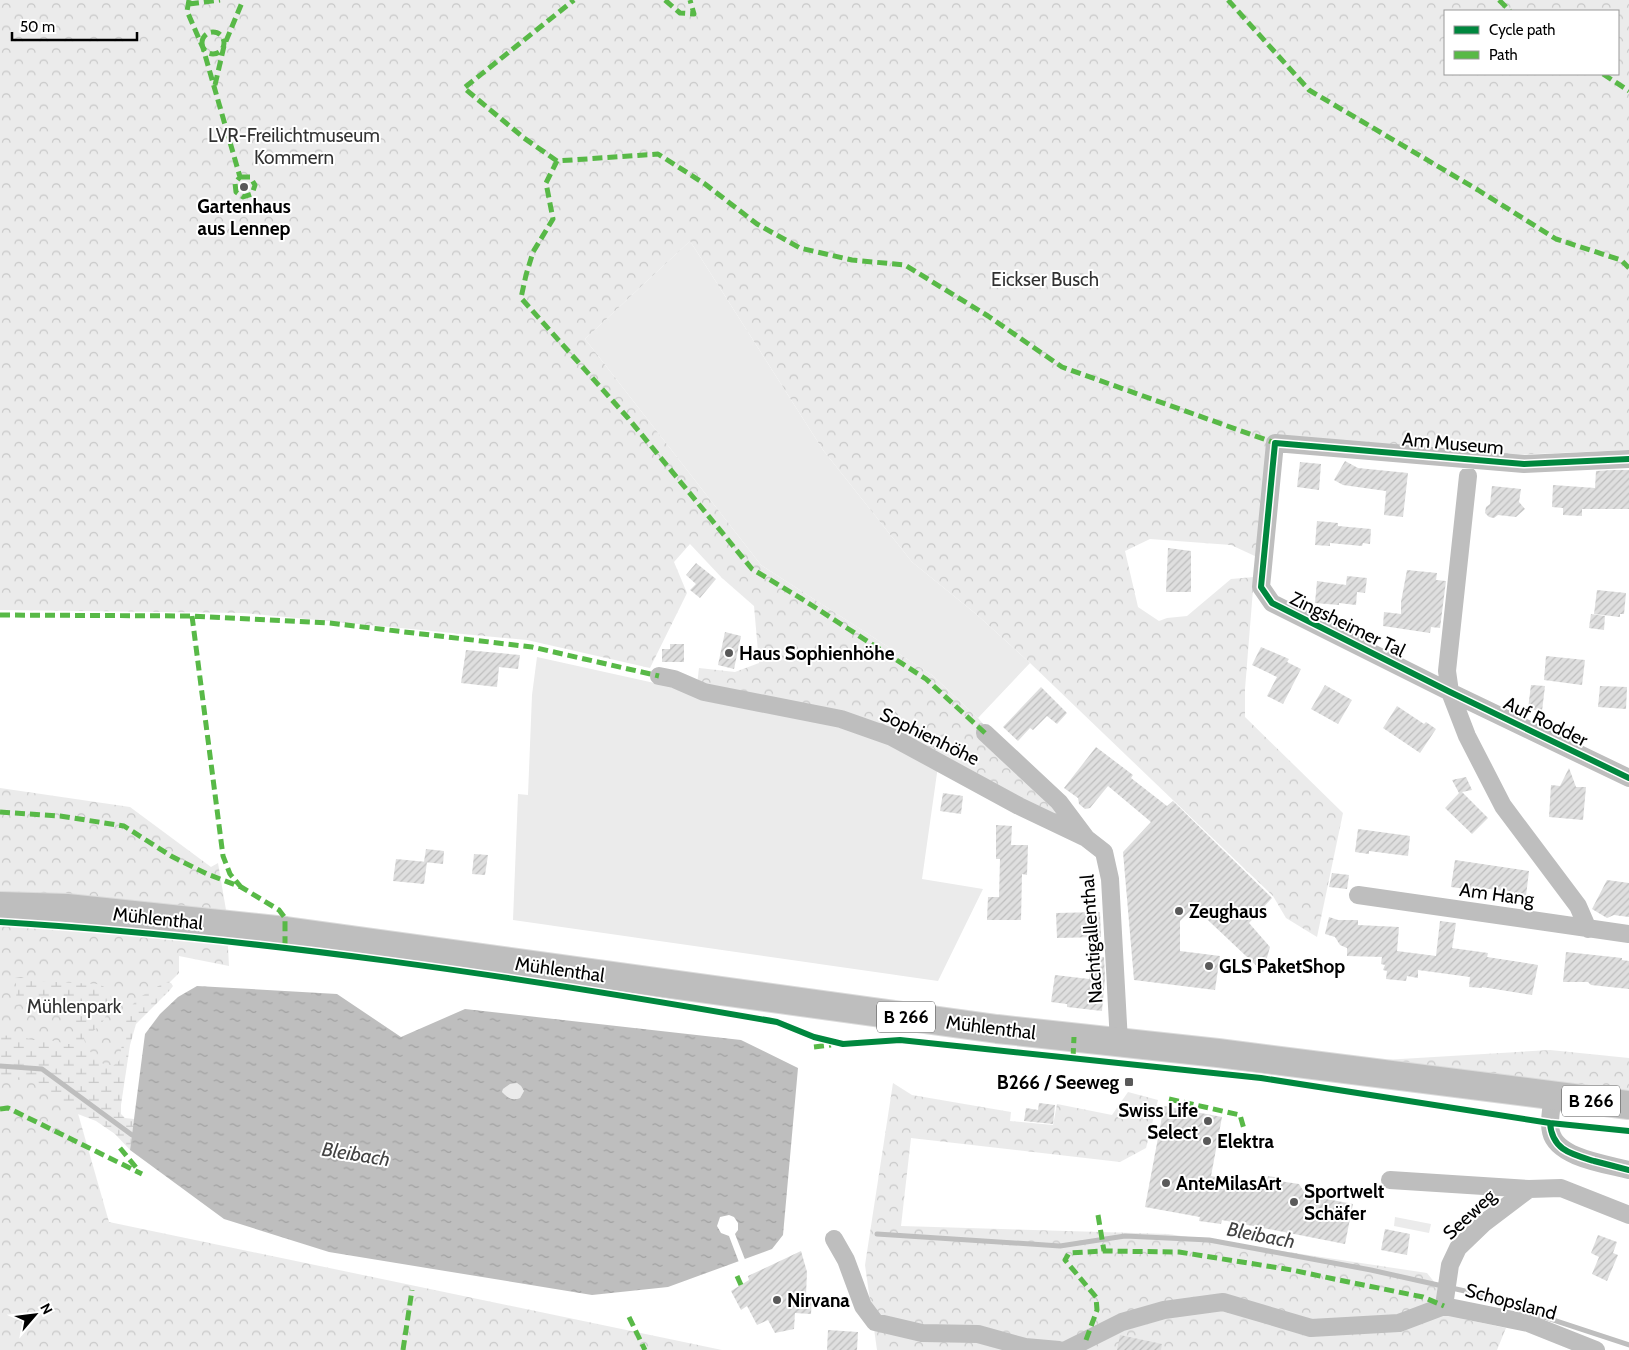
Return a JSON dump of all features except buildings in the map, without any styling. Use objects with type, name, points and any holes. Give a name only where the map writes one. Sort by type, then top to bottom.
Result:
[{"type":"main road","name":"Mühlenthal","points":[[0,906],[67,908],[286,931],[997,1029],[1119,1042]]},
{"type":"main road","name":"B 266","points":[[1119,1042],[1629,1105]]},
{"type":"street","name":"Am Museum","points":[[1275,443],[1524,464],[1629,459]]},
{"type":"street","name":"Zingsheimer Tal","points":[[1275,443],[1261,587],[1272,603],[1450,692]]},
{"type":"street","points":[[1468,476],[1447,671],[1450,692],[1467,736],[1503,806],[1578,906],[1588,929]]},
{"type":"street","name":"Sophienhöhe","points":[[659,676],[674,679],[704,692],[841,719],[892,737],[971,778],[1019,806],[1086,838]]},
{"type":"street","name":"Auf Rodder","points":[[1450,692],[1629,778]]},
{"type":"street","name":"Nachtigallenthal","points":[[985,733],[1059,802],[1086,838],[1104,852],[1110,879],[1119,1042]]},
{"type":"street","name":"Am Hang","points":[[1358,895],[1629,934]]},
{"type":"street","points":[[1553,1096],[1551,1131],[1561,1148],[1572,1155],[1629,1170]]},
{"type":"street","name":"Seeweg","points":[[1390,1180],[1529,1189],[1561,1188],[1629,1215]]},
{"type":"street","name":"Seeweg","points":[[1445,1293],[1450,1265],[1458,1248],[1484,1224],[1529,1189]]},
{"type":"street","points":[[834,1239],[846,1260],[862,1306],[875,1322],[922,1333],[978,1334],[1024,1347],[1059,1350]]},
{"type":"street","points":[[1066,1350],[1122,1322],[1164,1310],[1223,1302],[1311,1328],[1399,1323],[1445,1293]]},
{"type":"street","name":"Schopsland","points":[[1445,1293],[1596,1350]]},
{"type":"green space","name":"Eickser Busch","points":[[0,0],[1629,0],[1629,450],[1515,455],[1277,440],[1257,557],[1231,545],[1150,539],[1125,551],[1138,607],[1159,621],[1167,618],[1187,616],[1231,579],[1254,577],[1245,689],[1245,717],[1343,813],[1317,937],[1286,918],[1273,896],[1030,663],[976,614],[912,562],[823,450],[690,241],[585,339],[761,565],[932,675],[978,718],[1063,816],[1058,822],[916,744],[697,685],[699,668],[735,672],[759,663],[754,606],[722,578],[690,544],[674,562],[687,593],[650,668],[527,640],[244,613],[0,610]]},
{"type":"green space","points":[[690,241],[823,450],[912,562],[976,614],[1030,663],[978,718],[932,675],[761,565],[585,339]]},
{"type":"green space","points":[[537,657],[840,724],[938,766],[922,879],[983,889],[938,981],[513,920],[518,794],[528,795],[532,695]]},
{"type":"green space","name":"Mühlenpark","points":[[0,788],[130,807],[211,867],[218,863],[226,910],[229,966],[179,956],[179,973],[127,1025],[120,1074],[63,1061],[109,1222],[722,1350],[0,1350]]},
{"type":"green space","name":"Mühlenpark","points":[[21,977],[33,981],[97,984],[108,991],[111,996],[111,1002],[104,1020],[84,1037],[86,1045],[92,1053],[99,1061],[106,1065],[114,1065],[119,1061],[128,1011],[137,999],[165,982],[171,983],[173,986],[136,1024],[130,1045],[121,1114],[125,1118],[134,1119],[130,1150],[115,1134],[96,1121],[70,1111],[56,1096],[40,1084],[0,1076],[0,1036],[16,1035],[33,1040],[49,1040],[67,1044],[73,1044],[74,1040],[75,1032],[72,1023],[60,1011],[42,1005],[15,1005],[17,990],[15,978]]},
{"type":"green space","points":[[1550,1050],[1629,1058],[1629,1091],[1384,1060]]},
{"type":"green space","points":[[517,1083],[524,1091],[520,1098],[510,1098],[502,1092],[510,1084]]},
{"type":"green space","points":[[893,1083],[912,1095],[1011,1112],[1010,1121],[1053,1125],[1057,1104],[1112,1115],[1128,1092],[1158,1100],[1146,1148],[1120,1162],[911,1138],[901,1226],[1168,1234],[1427,1273],[1464,1319],[1506,1328],[1497,1350],[877,1350],[865,1265]]},
{"type":"green space","points":[[1395,1217],[1431,1224],[1429,1233],[1394,1226]]},
{"type":"water","points":[[197,986],[337,994],[401,1037],[465,1009],[741,1040],[798,1068],[783,1235],[772,1249],[668,1287],[592,1295],[329,1252],[224,1219],[130,1150],[145,1034],[160,1014],[178,997]],"holes":[[[517,1083],[524,1091],[520,1098],[510,1098],[502,1092],[510,1084]]]},
{"type":"pier","points":[[729,1215],[734,1217],[738,1223],[738,1230],[735,1234],[746,1262],[740,1265],[729,1236],[721,1233],[717,1226],[720,1217]]},
{"type":"waterway","name":"Bleibach","points":[[0,1066],[42,1069],[132,1135],[138,1136]]},
{"type":"waterway","name":"Bleibach","points":[[877,1234],[1060,1246],[1125,1236],[1209,1240],[1371,1270],[1465,1291],[1629,1345]]},
{"type":"marked path","points":[[189,0],[187,11],[203,48],[240,177]]},
{"type":"marked path","points":[[189,4],[220,0]]},
{"type":"marked path","points":[[215,85],[224,46],[243,0]]},
{"type":"marked path","points":[[557,161],[524,138],[464,88],[574,0]]},
{"type":"marked path","points":[[665,0],[680,13],[694,14],[690,0]]},
{"type":"marked path","points":[[1228,0],[1309,90],[1478,190],[1556,239],[1621,260],[1629,268]]},
{"type":"marked path","points":[[1499,0],[1509,10]]},
{"type":"marked path","points":[[213,32],[221,35],[224,43],[221,51],[213,54],[205,51],[202,43],[205,35],[213,32]]},
{"type":"marked path","points":[[1605,75],[1629,91]]},
{"type":"marked path","points":[[985,733],[926,679],[752,569],[628,418],[521,298],[533,252],[553,219],[546,183],[557,161],[658,154],[705,184],[757,224],[800,248],[852,260],[905,265],[988,316],[1062,367],[1275,443]]},
{"type":"marked path","points":[[240,177],[250,177],[255,185],[252,194],[243,197],[236,192],[235,183],[240,177]]},
{"type":"marked path","points":[[0,615],[192,616],[329,623],[532,647],[659,676]]},
{"type":"marked path","points":[[192,616],[223,856],[230,874],[241,887]]},
{"type":"marked path","points":[[0,812],[60,816],[124,826],[171,856],[207,874],[241,887],[279,910],[285,918],[285,948]]},
{"type":"marked path","points":[[1073,1058],[1074,1037]]},
{"type":"marked path","points":[[814,1047],[831,1045]]},
{"type":"marked path","points":[[1169,1099],[1240,1115],[1244,1129]]},
{"type":"marked path","points":[[0,1109],[8,1108],[142,1174]]},
{"type":"marked path","points":[[120,1148],[139,1171]]},
{"type":"marked path","points":[[1098,1215],[1104,1251]]},
{"type":"marked path","points":[[1086,1340],[1097,1310],[1096,1297],[1065,1260],[1069,1253],[1104,1251],[1179,1252],[1292,1270],[1423,1297],[1444,1306]]},
{"type":"marked path","points":[[737,1276],[741,1285]]},
{"type":"marked path","points":[[403,1350],[412,1290]]},
{"type":"marked path","points":[[629,1317],[645,1350]]},
{"type":"cycle path","points":[[1629,459],[1524,464],[1275,443],[1261,587],[1272,603],[1450,692],[1629,778]]},
{"type":"cycle path","points":[[0,922],[195,938],[390,961],[487,975],[777,1022],[814,1037],[843,1044],[900,1040],[1261,1078],[1550,1123],[1629,1131]]},
{"type":"cycle path","points":[[1550,1123],[1554,1139],[1564,1150],[1629,1170]]},
{"type":"place","name":"Gartenhaus aus Lennep","points":[[244,187]]},
{"type":"place","name":"Haus Sophienhöhe","points":[[729,653]]},
{"type":"place","name":"Zeughaus","points":[[1179,911]]},
{"type":"place","name":"GLS PaketShop","points":[[1209,966]]},
{"type":"place","name":"B266 / Seeweg","points":[[1129,1082]]},
{"type":"place","name":"Swiss Life Select","points":[[1208,1121]]},
{"type":"place","name":"Elektra","points":[[1207,1141]]},
{"type":"place","name":"AnteMilasArt","points":[[1166,1183]]},
{"type":"place","name":"Sportwelt Schäfer","points":[[1294,1202]]},
{"type":"place","name":"Nirvana","points":[[777,1300]]},
{"type":"park label","name":"LVR-Freilichtmuseum Kommern","points":[[294,146]]}]
